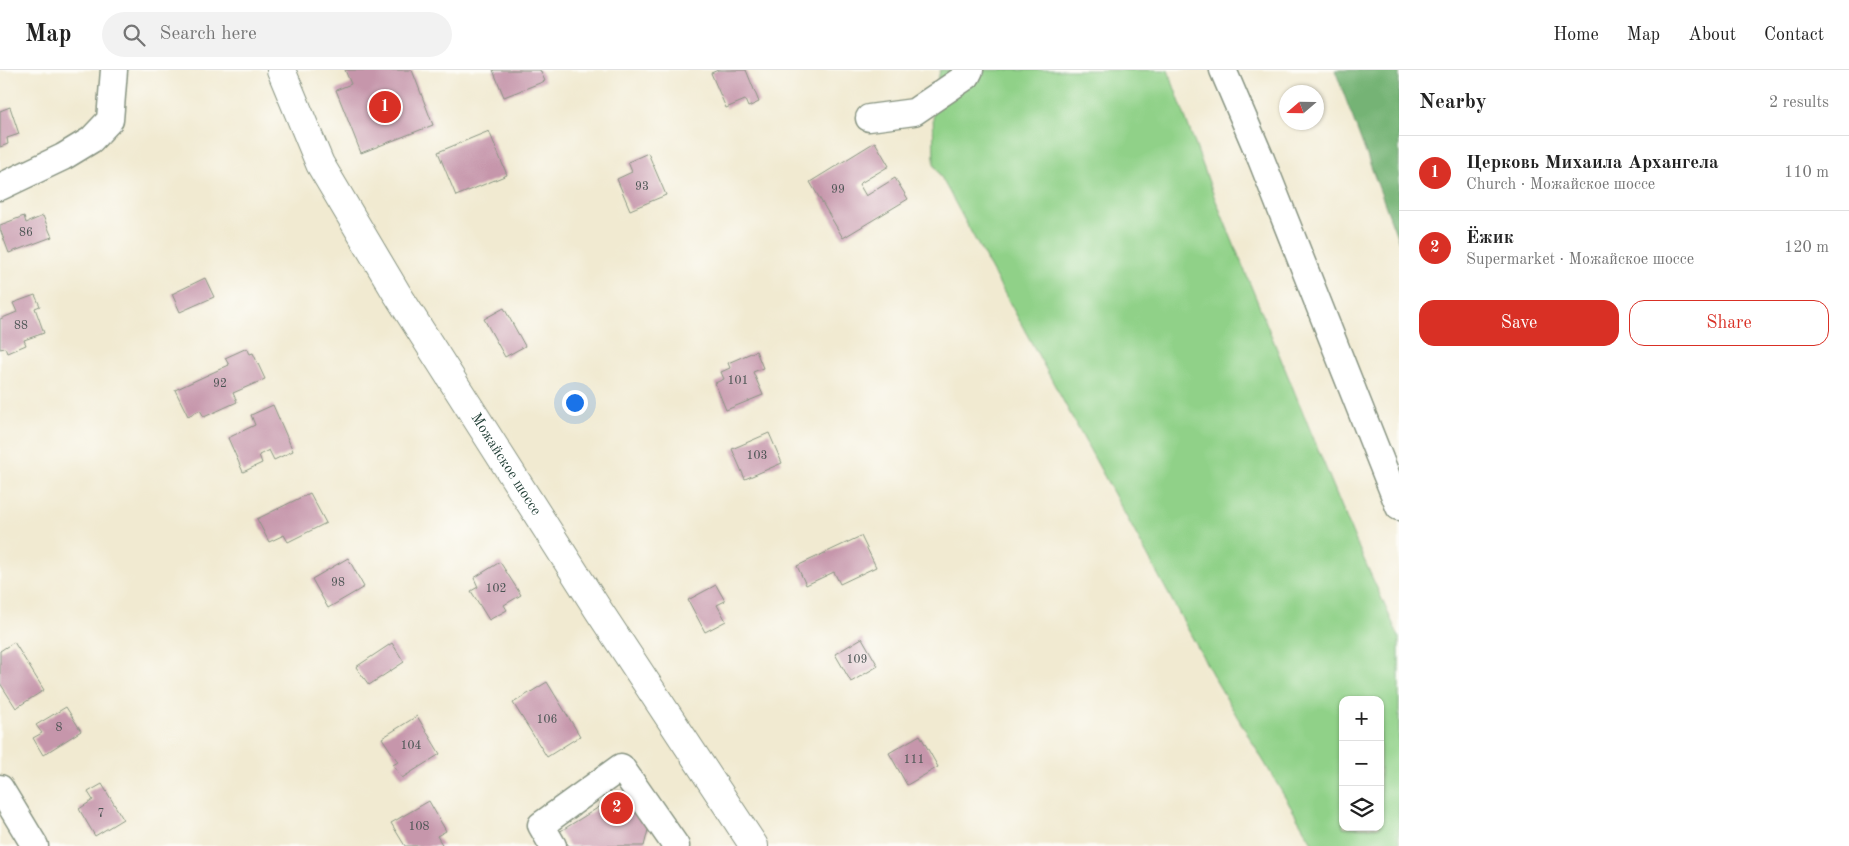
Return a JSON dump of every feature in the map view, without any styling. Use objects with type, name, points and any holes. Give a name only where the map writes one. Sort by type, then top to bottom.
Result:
[{"type":"main road","name":"Можайское шоссе","points":[[281,70],[320,164],[396,292],[604,619],[754,846]]},
{"type":"street","points":[[0,187],[63,157],[91,140],[110,120],[114,70]]},
{"type":"street","points":[[869,118],[914,112],[967,76],[970,70]]},
{"type":"street","points":[[1223,70],[1261,159],[1399,507]]},
{"type":"street","points":[[554,846],[541,825],[621,767],[676,846]]},
{"type":"street","points":[[0,788],[35,846]]},
{"type":"green space","points":[[940,70],[1168,70],[1214,196],[1357,544],[1399,637],[1399,846],[1314,846],[1216,681],[934,164],[933,108]]},
{"type":"green space","points":[[1335,70],[1399,70],[1399,242]]},
{"type":"building","points":[[345,70],[412,70],[433,125],[361,153],[336,90],[351,84]]},
{"type":"building","points":[[493,70],[540,70],[545,81],[504,97]]},
{"type":"building","points":[[718,70],[746,70],[759,102],[748,107],[745,100],[726,108],[711,73]]},
{"type":"building","points":[[10,107],[19,134],[7,138],[8,144],[0,147],[0,111]]},
{"type":"building","points":[[489,131],[507,175],[456,196],[438,152]]},
{"type":"building","points":[[875,142],[889,166],[859,184],[866,196],[895,178],[908,199],[843,238],[810,182]]},
{"type":"building","points":[[648,153],[666,195],[630,210],[617,179],[632,172],[628,162]]},
{"type":"building","points":[[24,216],[26,223],[43,216],[52,237],[9,253],[0,225]]},
{"type":"building","points":[[205,278],[214,297],[180,312],[172,294]]},
{"type":"building","points":[[35,295],[40,306],[35,308],[44,333],[24,340],[26,345],[7,353],[5,348],[0,349],[0,319],[17,312],[13,303]]},
{"type":"building","points":[[504,308],[525,346],[505,357],[484,319]]},
{"type":"building","points":[[247,348],[250,354],[253,353],[265,379],[233,393],[237,402],[204,417],[200,410],[188,416],[175,390],[229,365],[225,358]]},
{"type":"building","points":[[756,351],[763,368],[753,372],[763,395],[726,410],[715,383],[724,379],[721,372],[730,368],[728,363]]},
{"type":"building","points":[[273,405],[293,451],[274,460],[269,450],[259,455],[262,463],[243,472],[228,438],[255,425],[251,415]]},
{"type":"building","points":[[769,433],[782,463],[745,479],[732,449]]},
{"type":"building","points":[[310,493],[326,523],[288,542],[284,535],[269,542],[257,519]]},
{"type":"building","points":[[861,536],[876,567],[840,584],[834,572],[806,585],[797,566]]},
{"type":"building","points":[[348,558],[364,587],[328,608],[312,579]]},
{"type":"building","points":[[500,562],[521,595],[504,605],[507,610],[489,620],[471,591],[478,587],[474,578]]},
{"type":"building","points":[[716,585],[725,601],[717,605],[726,621],[705,632],[688,600]]},
{"type":"building","points":[[862,638],[878,666],[851,682],[835,654]]},
{"type":"building","points":[[14,642],[44,690],[16,708],[0,683],[0,651]]},
{"type":"building","points":[[392,643],[404,662],[369,685],[356,667]]},
{"type":"building","points":[[547,682],[580,736],[547,757],[513,703]]},
{"type":"building","points":[[66,707],[81,731],[43,755],[33,738],[42,733],[36,725]]},
{"type":"building","points":[[417,716],[440,754],[402,778],[393,765],[398,762],[382,738]]},
{"type":"building","points":[[920,735],[938,767],[907,785],[889,753]]},
{"type":"building","points":[[102,784],[123,819],[95,836],[79,809],[93,800],[88,792]]},
{"type":"building","points":[[625,791],[649,826],[644,846],[569,846],[559,832]]},
{"type":"building","points":[[429,801],[446,831],[437,836],[443,846],[405,846],[391,823]]},
{"type":"place","name":"Церковь Михаила Архангела","points":[[385,107]]},
{"type":"place","name":"Ёжик","points":[[617,808]]}]
